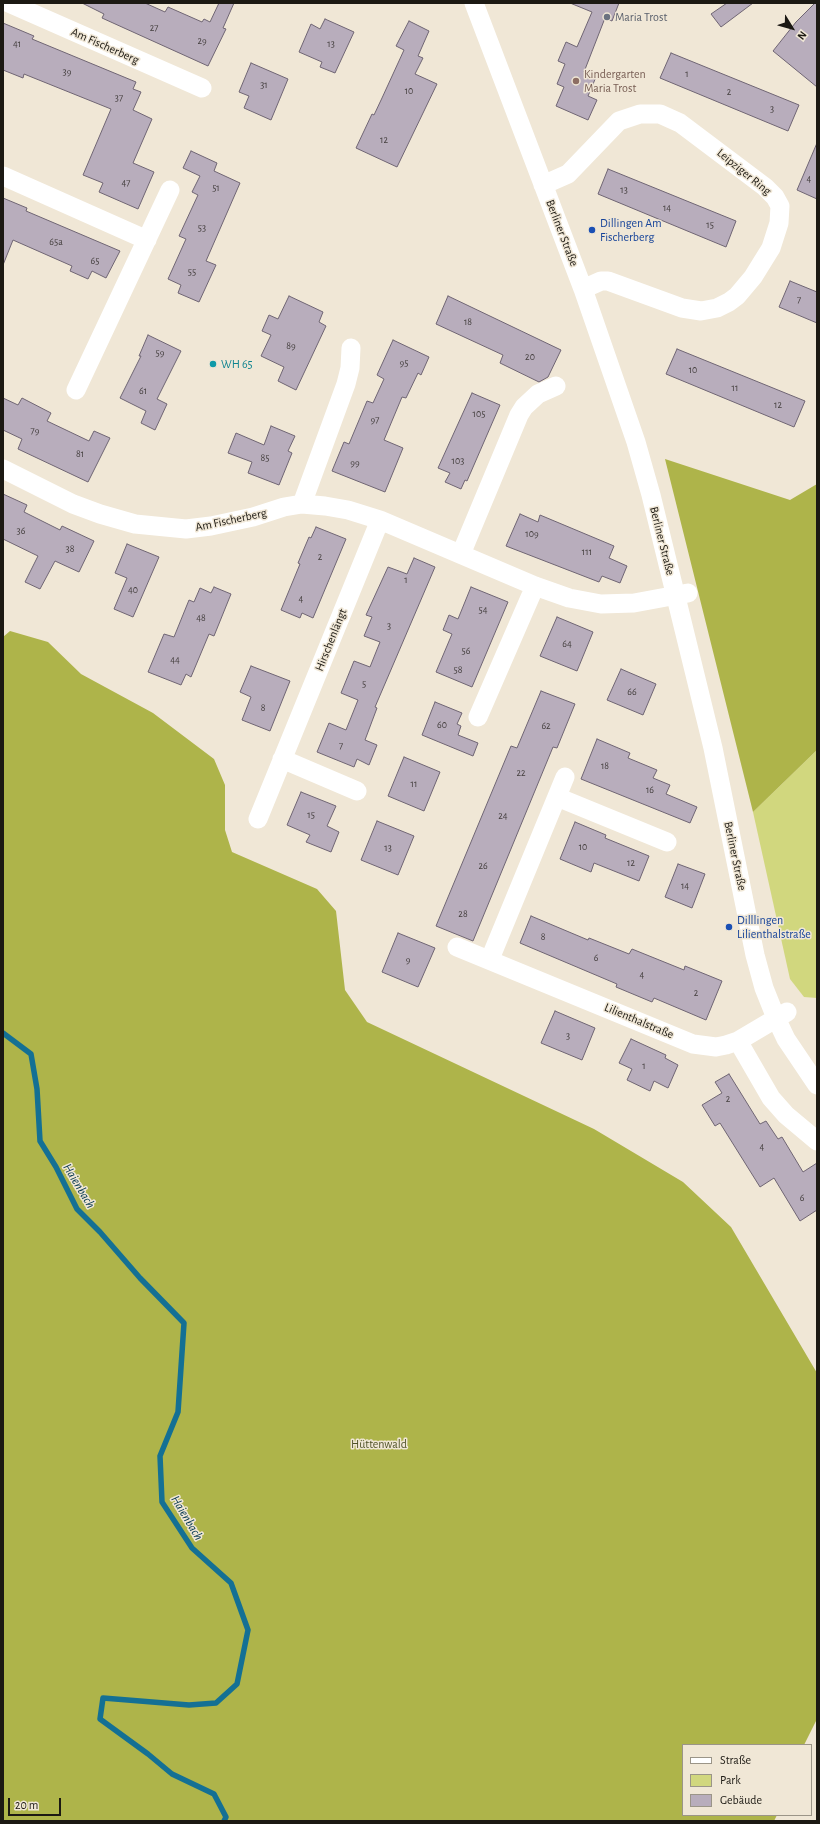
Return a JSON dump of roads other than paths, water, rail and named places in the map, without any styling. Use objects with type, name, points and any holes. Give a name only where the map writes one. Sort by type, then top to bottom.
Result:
[{"type":"street","name":"Am Fischerberg","points":[[9,3],[202,88]]},
{"type":"street","name":"Berliner Straße","points":[[474,3],[549,183]]},
{"type":"street","name":"Berliner Straße","points":[[486,3],[549,183],[588,286],[630,384],[648,439],[682,595],[725,745],[767,952],[776,984],[786,1039],[817,1086]]},
{"type":"street","name":"Leipziger Ring","points":[[549,183],[568,174],[619,121],[640,114],[660,114],[680,123],[765,187],[775,197],[780,206],[779,223],[772,248],[754,277],[737,296],[717,308],[701,311],[682,308],[608,282],[602,281],[588,286]]},
{"type":"street","points":[[3,176],[147,240]]},
{"type":"street","points":[[76,390],[170,190]]},
{"type":"street","points":[[302,504],[346,384],[350,368],[351,348]]},
{"type":"street","points":[[461,554],[519,415],[524,407],[538,394],[556,386]]},
{"type":"street","name":"Am Fischerberg","points":[[3,469],[73,504],[100,514],[135,524],[186,529],[211,526],[253,517],[284,507],[302,504],[325,506],[348,510],[380,520],[535,586],[569,598],[600,604],[634,603],[682,595]]},
{"type":"street","name":"Hirschenlängt","points":[[258,819],[380,520]]},
{"type":"street","points":[[478,717],[535,586]]},
{"type":"street","points":[[282,759],[357,791]]},
{"type":"street","points":[[490,959],[565,777]]},
{"type":"street","points":[[557,798],[667,842]]},
{"type":"street","name":"Lilienthalstraße","points":[[457,947],[490,959],[693,1044],[716,1047],[738,1041],[781,1015]]},
{"type":"street","name":"Berliner Straße","points":[[781,1015],[817,1067]]},
{"type":"street","points":[[738,1041],[771,1098],[786,1115],[817,1141]]},
{"type":"waterway","name":"Haienbach","points":[[3,1033],[31,1054],[37,1089],[40,1141],[56,1167],[77,1209],[100,1232],[140,1278],[184,1323],[178,1412],[160,1456],[162,1502],[192,1548],[231,1583],[248,1630],[237,1684],[216,1703],[189,1705],[103,1698],[100,1719],[148,1754],[172,1774],[214,1794],[226,1817],[224,1821]]},
{"type":"place","name":"Maria Trost","points":[[607,17]]},
{"type":"place","name":"Kindergarten Maria Trost","points":[[576,81]]},
{"type":"place","name":"Dillingen Am Fischerberg","points":[[592,230]]},
{"type":"place","name":"WH 65","points":[[213,364]]},
{"type":"place","name":"Dilllingen Lilienthalstraße","points":[[729,927]]},
{"type":"park label","name":"Hüttenwald","points":[[379,1444]]}]
